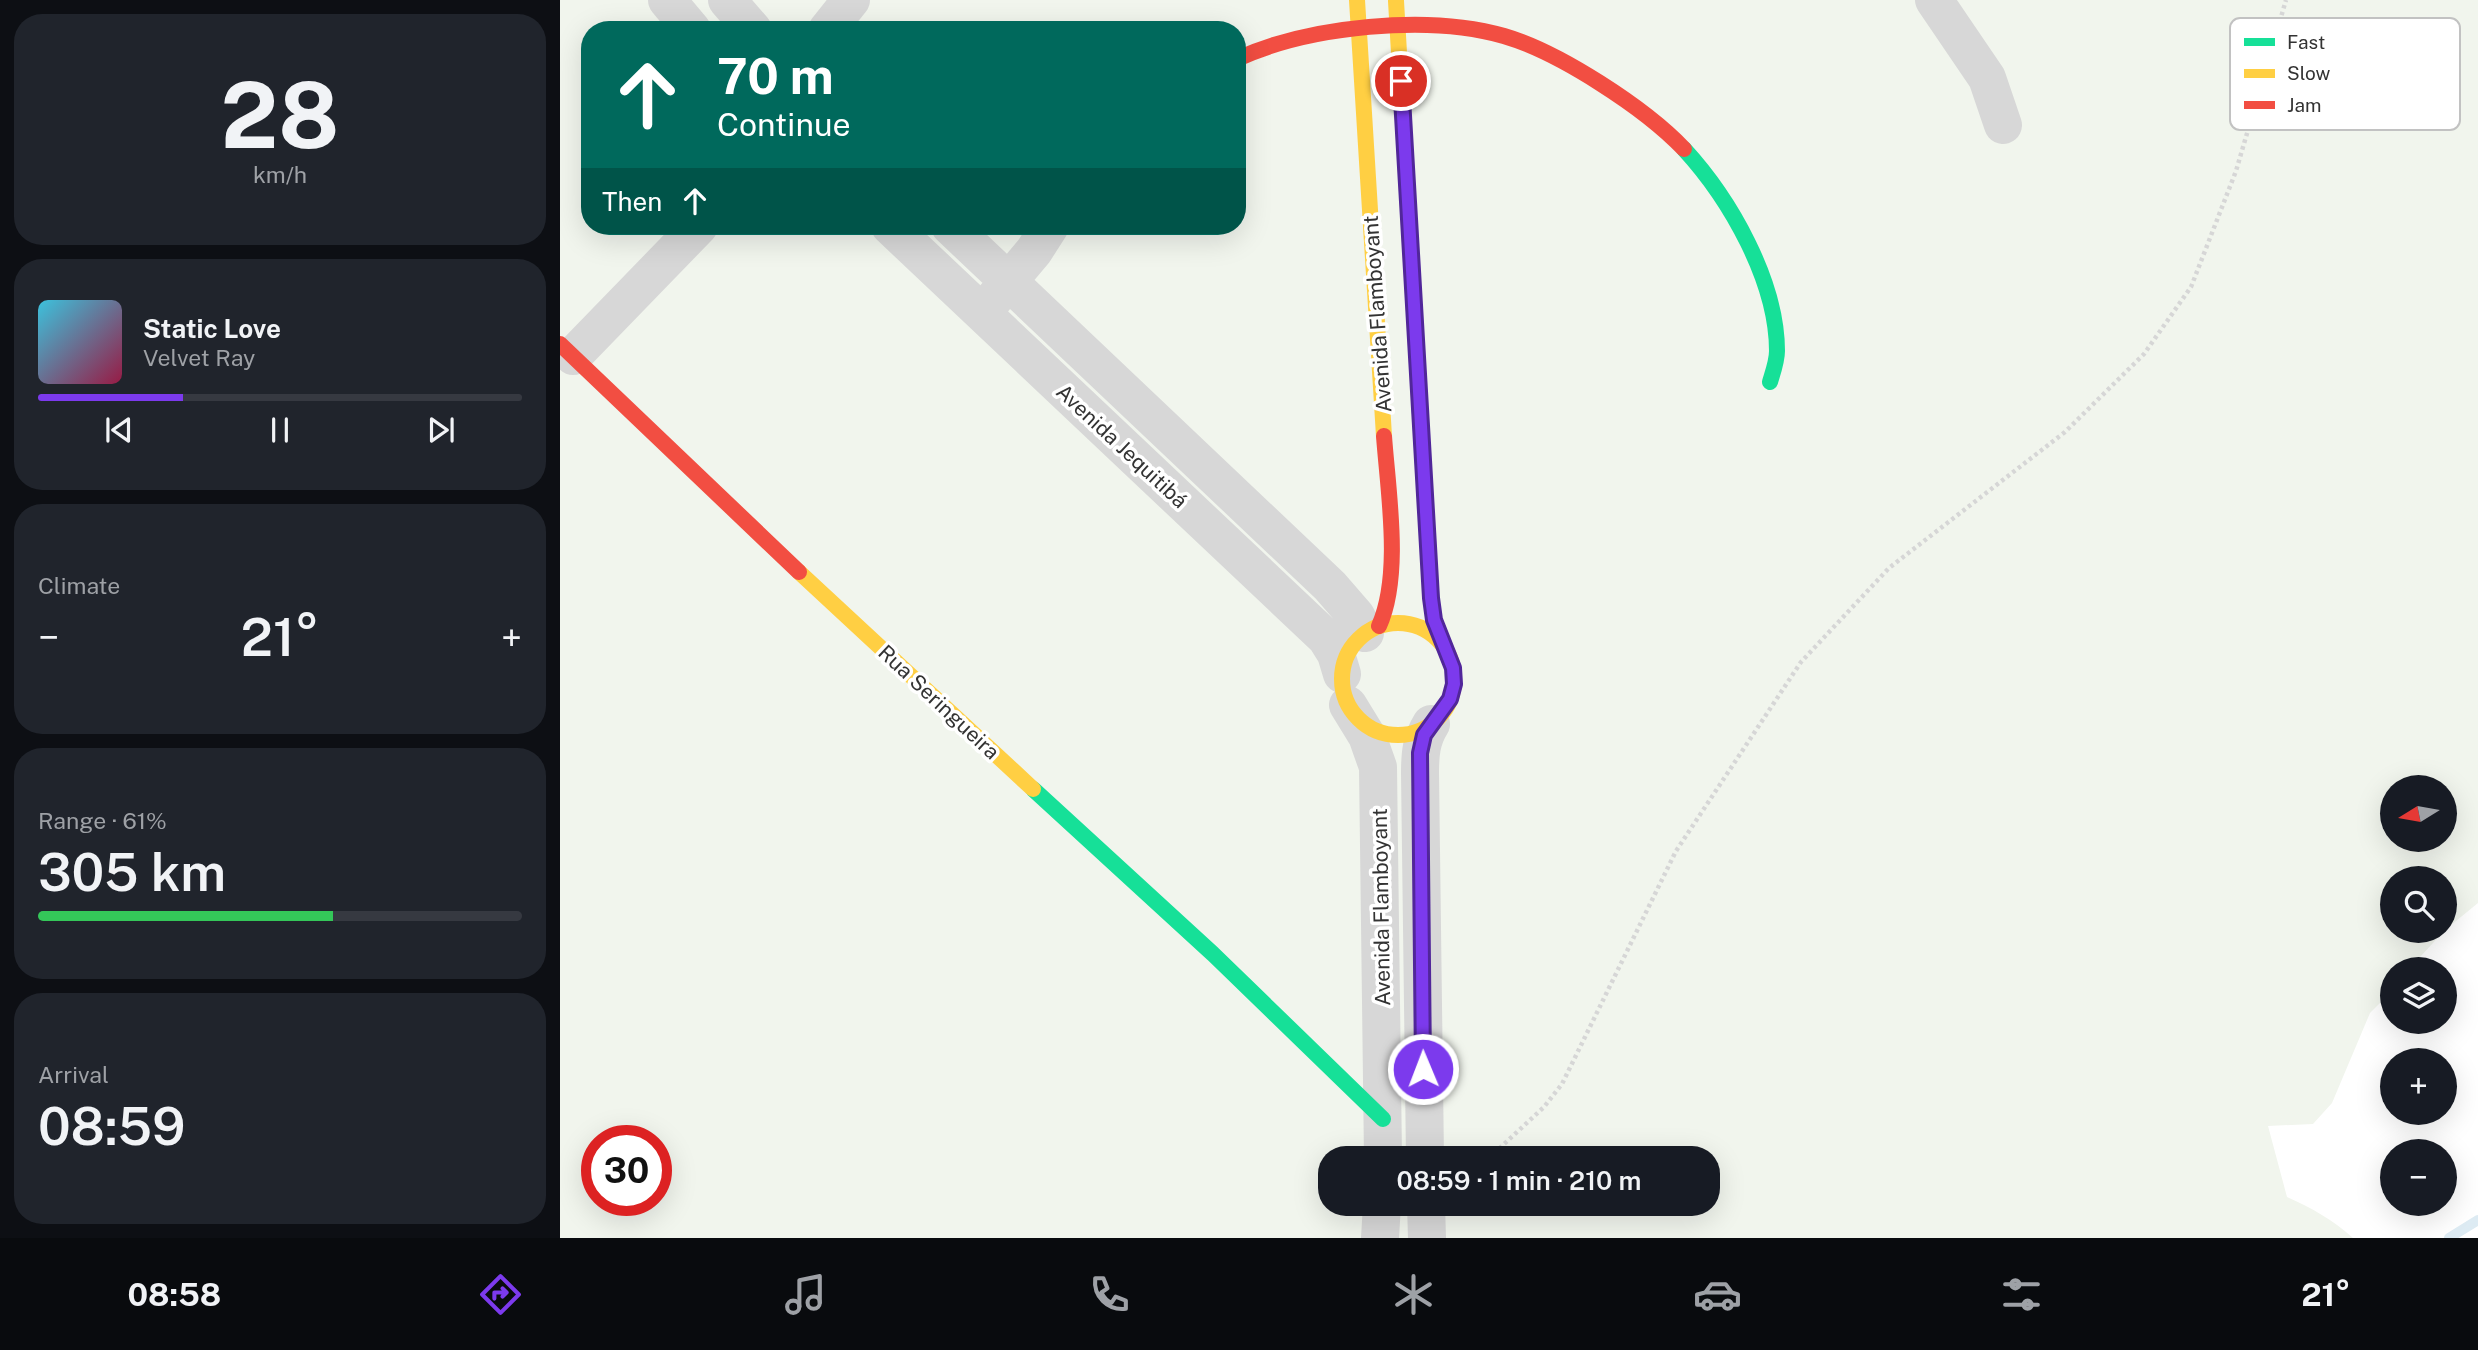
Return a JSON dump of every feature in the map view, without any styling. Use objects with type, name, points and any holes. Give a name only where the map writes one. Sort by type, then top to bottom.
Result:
[{"type":"street","points":[[667,0],[684,21]]},
{"type":"street","points":[[727,0],[745,21]]},
{"type":"street","points":[[834,21],[851,0]]},
{"type":"street","name":"Avenida Flamboyant","points":[[1357,0],[1391,580],[1384,618],[1353,644],[1346,658],[1345,689],[1378,766],[1384,1045],[1383,1146]]},
{"type":"street","name":"Avenida Flamboyant","points":[[1396,0],[1431,598],[1434,620],[1453,668],[1454,684],[1442,713],[1424,735],[1420,753],[1425,1146]]},
{"type":"street","points":[[1934,0],[1987,78],[2003,125]]},
{"type":"street","points":[[1246,54],[1259,48],[1317,33],[1439,24],[1502,35],[1562,62],[1615,93],[1665,128],[1704,169],[1740,228],[1770,299],[1777,353],[1770,382]]},
{"type":"street","points":[[566,350],[689,235]]},
{"type":"street","name":"Avenida Jequitibá","points":[[900,235],[1326,638],[1336,654],[1345,689]]},
{"type":"street","name":"Avenida Jequitibá","points":[[959,235],[1330,586],[1356,617],[1372,630]]},
{"type":"street","points":[[982,313],[1044,235]]},
{"type":"street","name":"Rua Seringueira","points":[[566,350],[919,685],[1117,865],[1383,1119]]},
{"type":"street","points":[[1372,630],[1395,623],[1411,624],[1438,640],[1447,653]]},
{"type":"street","points":[[1345,689],[1358,718],[1370,728],[1385,734],[1401,735],[1417,732],[1431,724]]},
{"type":"street","points":[[1322,1058],[1339,1064],[1353,1062],[1384,1045],[1422,1046]]},
{"type":"street","points":[[1380,1238],[1381,1216]]},
{"type":"street","points":[[1426,1216],[1427,1238]]},
{"type":"path","points":[[2281,18],[2286,0]]},
{"type":"path","points":[[1502,1146],[1544,1107],[1562,1084],[1676,851],[1801,662],[1889,568],[2065,432],[2144,354],[2191,287],[2236,171],[2248,130]]},
{"type":"shaded area","points":[[560,0],[2478,0],[2478,903],[2457,920],[2457,866],[2380,866],[2380,943],[2433,943],[2420,957],[2380,957],[2380,1003],[2370,1013],[2332,1103],[2313,1124],[2268,1126],[2287,1197],[2338,1226],[2353,1238],[560,1238]]},
{"type":"waterway","points":[[2449,1238],[2478,1220]]},
{"type":"traffic: fast","points":[[1684,149],[1734,216],[1760,270],[1775,324],[1777,355],[1770,382]]},
{"type":"traffic: fast","points":[[1419,398],[1431,598],[1434,620],[1447,653]]},
{"type":"traffic: fast","points":[[1033,789],[1213,954],[1383,1119]]},
{"type":"traffic: slow","points":[[1357,0],[1384,436]]},
{"type":"traffic: slow","points":[[1396,1],[1419,398]]},
{"type":"traffic: slow","points":[[799,572],[1033,789]]},
{"type":"traffic: slow","points":[[1398,623],[1419,628],[1437,640],[1449,658],[1454,679],[1449,700],[1437,718],[1419,730],[1398,735],[1377,730],[1359,718],[1347,700],[1342,679],[1347,658],[1359,640],[1377,628],[1398,623]]},
{"type":"traffic: jam","points":[[1246,56],[1298,38],[1333,31],[1405,25],[1474,29],[1526,44],[1575,68],[1647,116],[1684,149]]},
{"type":"traffic: jam","points":[[560,344],[799,572]]},
{"type":"traffic: jam","points":[[1379,626],[1386,605],[1392,558],[1384,436]]},
{"type":"route","points":[[1401,81],[1431,598],[1434,620],[1453,668],[1454,684],[1442,713],[1424,735],[1420,753],[1423,1069]]}]
